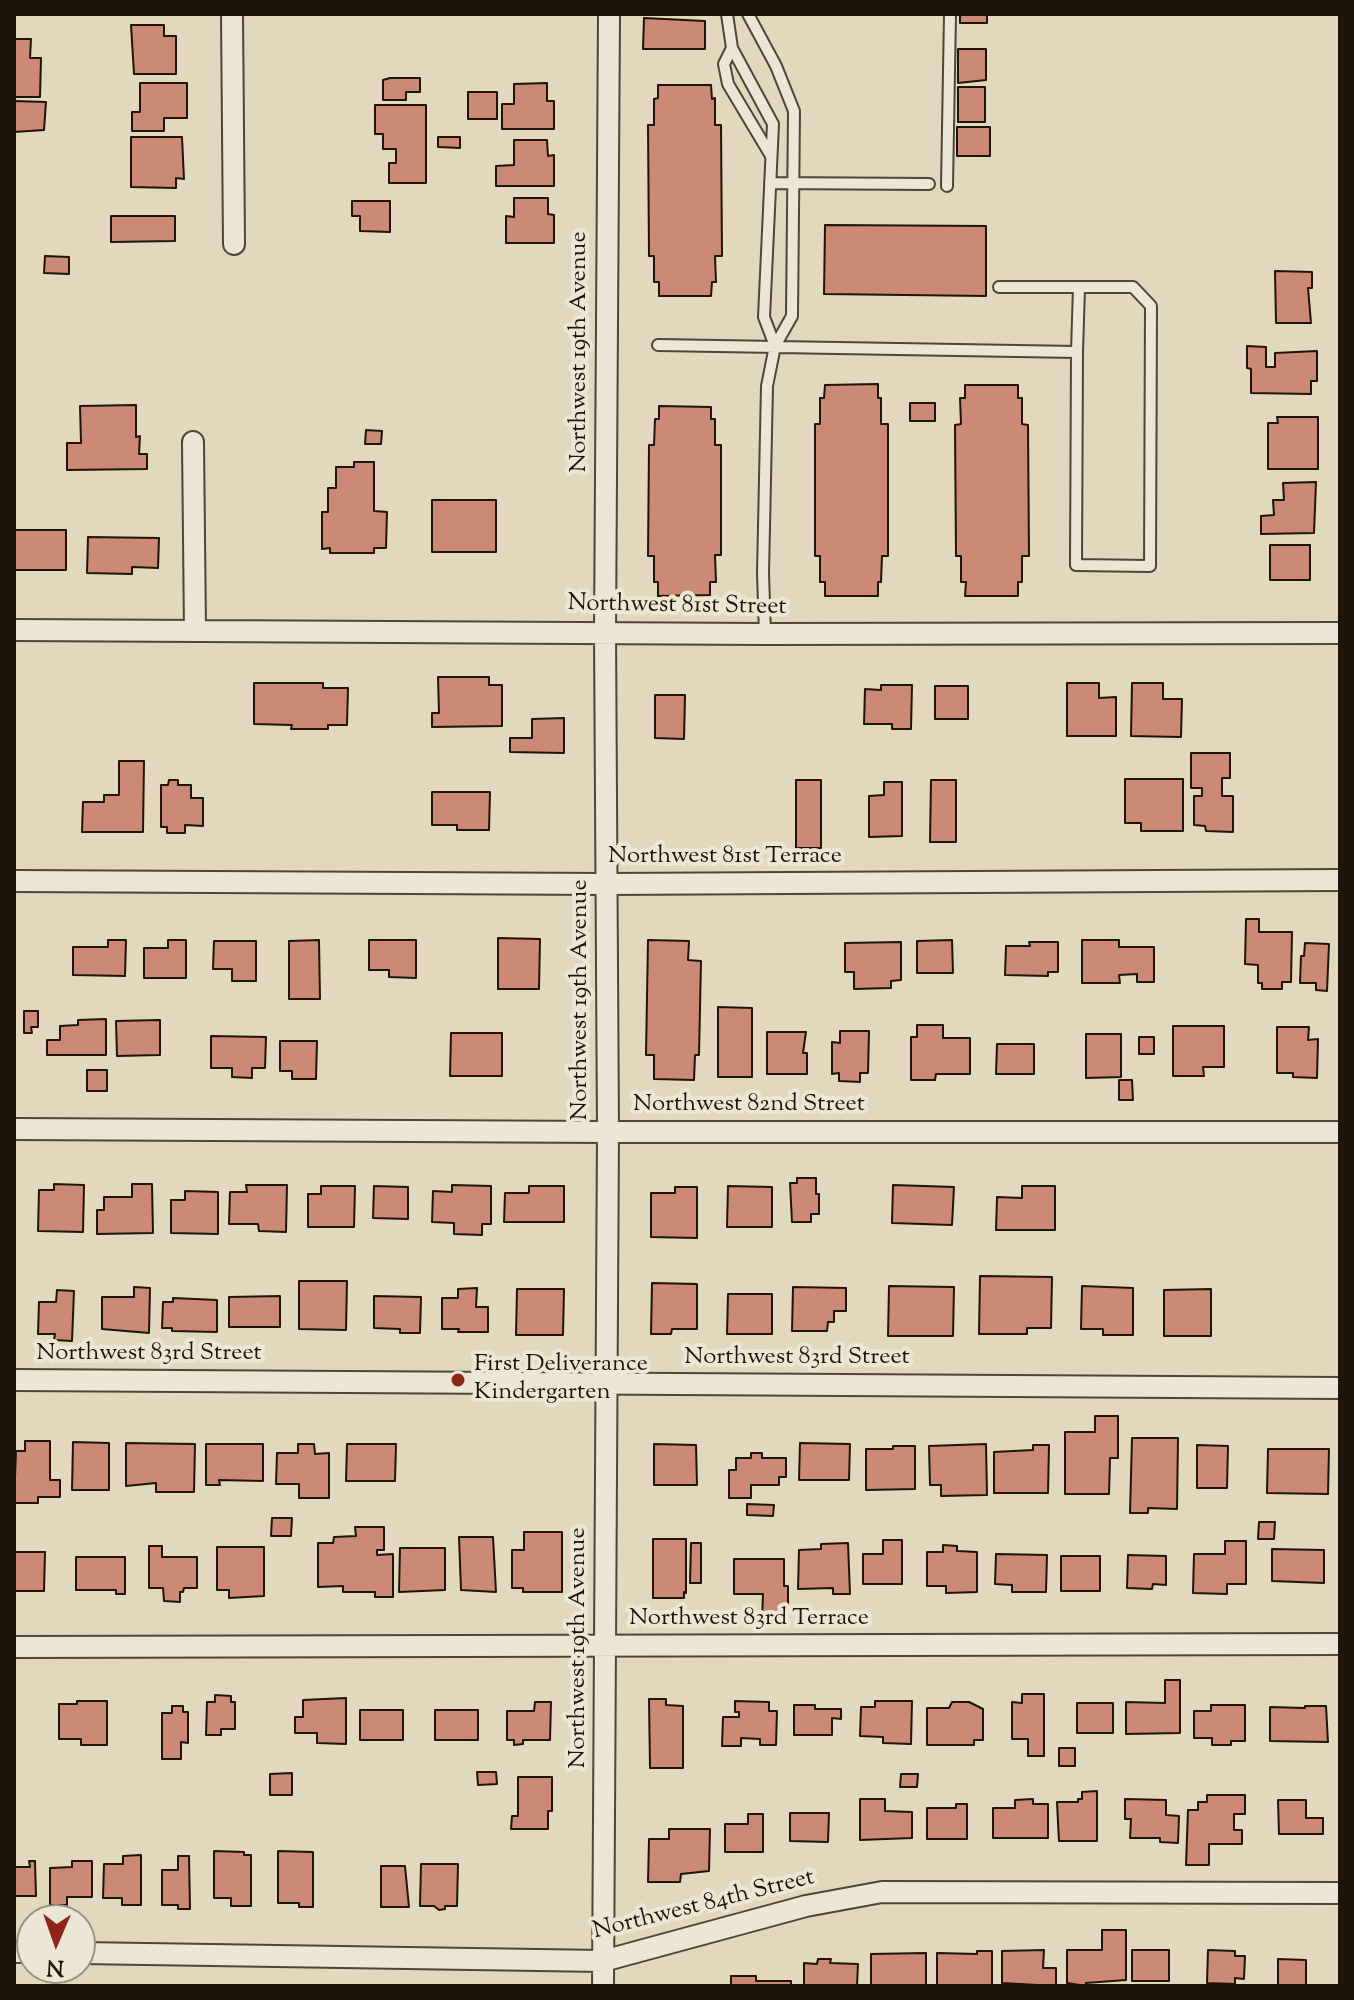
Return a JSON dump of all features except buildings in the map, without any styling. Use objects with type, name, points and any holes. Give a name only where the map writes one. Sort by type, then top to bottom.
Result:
[{"type":"street","points":[[232,14],[234,244]]},
{"type":"street","name":"Northwest 19th Avenue","points":[[603,1986],[607,1647],[605,632],[609,14]]},
{"type":"street","points":[[193,442],[195,631]]},
{"type":"street","name":"Northwest 81st Street","points":[[14,630],[1340,633]]},
{"type":"street","name":"Northwest 81st Terrace","points":[[14,881],[607,884],[1340,880]]},
{"type":"street","name":"Northwest 82nd Street","points":[[14,1129],[1340,1132]]},
{"type":"street","name":"Northwest 83rd Street","points":[[14,1380],[1340,1388]]},
{"type":"street","name":"Northwest 83rd Terrace","points":[[14,1647],[1340,1644]]},
{"type":"street","name":"Northwest 84th Street","points":[[96,1953],[603,1961],[806,1906],[882,1892],[1340,1893]]},
{"type":"lane","points":[[727,14],[732,48],[773,124],[764,317],[775,346]]},
{"type":"lane","points":[[748,14],[776,66],[794,111],[792,316],[775,346],[767,386],[763,573],[765,634]]},
{"type":"lane","points":[[947,186],[950,14]]},
{"type":"lane","points":[[732,48],[724,64],[728,84],[772,157]]},
{"type":"lane","points":[[770,183],[929,184]]},
{"type":"lane","points":[[999,287],[1079,287],[1133,287],[1151,306],[1150,566],[1076,565],[1079,287]]},
{"type":"lane","points":[[658,345],[1077,352]]},
{"type":"place","name":"First Deliverance Kindergarten","points":[[458,1380]]}]
